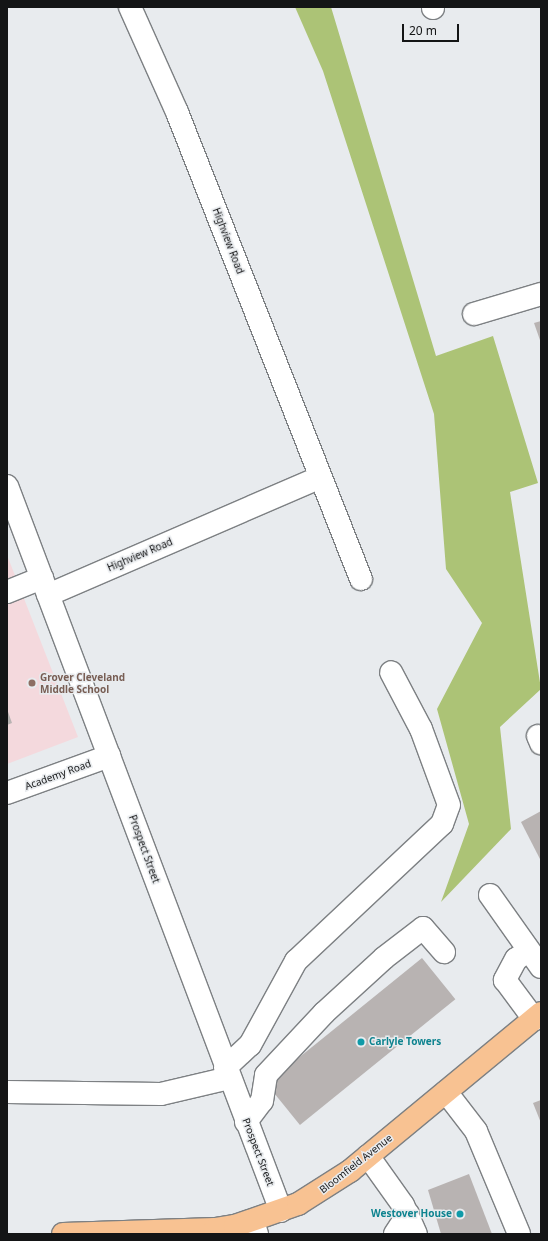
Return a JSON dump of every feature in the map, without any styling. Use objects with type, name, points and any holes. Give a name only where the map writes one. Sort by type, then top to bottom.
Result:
[{"type":"main road","name":"Bloomfield Avenue","points":[[63,1234],[245,1229],[325,1189],[368,1156],[538,1016]]},
{"type":"street","name":"Highview Road","points":[[130,7],[177,112],[361,579]]},
{"type":"street","points":[[474,314],[541,294]]},
{"type":"street","name":"Highview Road","points":[[7,592],[45,586],[320,477]]},
{"type":"street","name":"Prospect Street","points":[[7,486],[227,1073],[281,1211]]},
{"type":"street","points":[[7,1092],[161,1094],[227,1073],[250,1045],[296,961],[442,824],[448,806],[421,730],[391,672]]},
{"type":"street","name":"Academy Road","points":[[7,793],[109,756]]},
{"type":"street","points":[[490,895],[535,959]]},
{"type":"street","points":[[246,1122],[262,1102],[266,1075],[324,1013],[384,958],[423,928],[444,952]]},
{"type":"street","points":[[535,959],[516,959],[505,980],[538,1016]]},
{"type":"street","points":[[446,1092],[476,1130],[519,1234]]},
{"type":"street","points":[[368,1156],[412,1224],[395,1234]]},
{"type":"shaded area","name":"Grover Cleveland Middle School","points":[[7,555],[78,737],[7,764]]},
{"type":"green space","points":[[295,7],[331,7],[436,356],[493,336],[538,483],[510,492],[541,689],[500,727],[511,829],[441,902],[469,824],[437,709],[482,623],[446,569],[434,414],[323,71]]},
{"type":"building","points":[[541,321],[541,343],[534,323]]},
{"type":"building","points":[[7,709],[12,723],[7,725]]},
{"type":"building","points":[[541,811],[541,861],[521,822]]},
{"type":"building","name":"Carlyle Towers","points":[[422,958],[455,999],[300,1125],[267,1084]]},
{"type":"building","points":[[541,1100],[541,1123],[533,1103]]},
{"type":"building","name":"Westover House","points":[[469,1174],[492,1234],[441,1234],[428,1190]]},
{"type":"place","name":"Grover Cleveland Middle School","points":[[32,683]]},
{"type":"place","name":"Carlyle Towers","points":[[361,1042]]},
{"type":"place","name":"Westover House","points":[[460,1214]]}]
